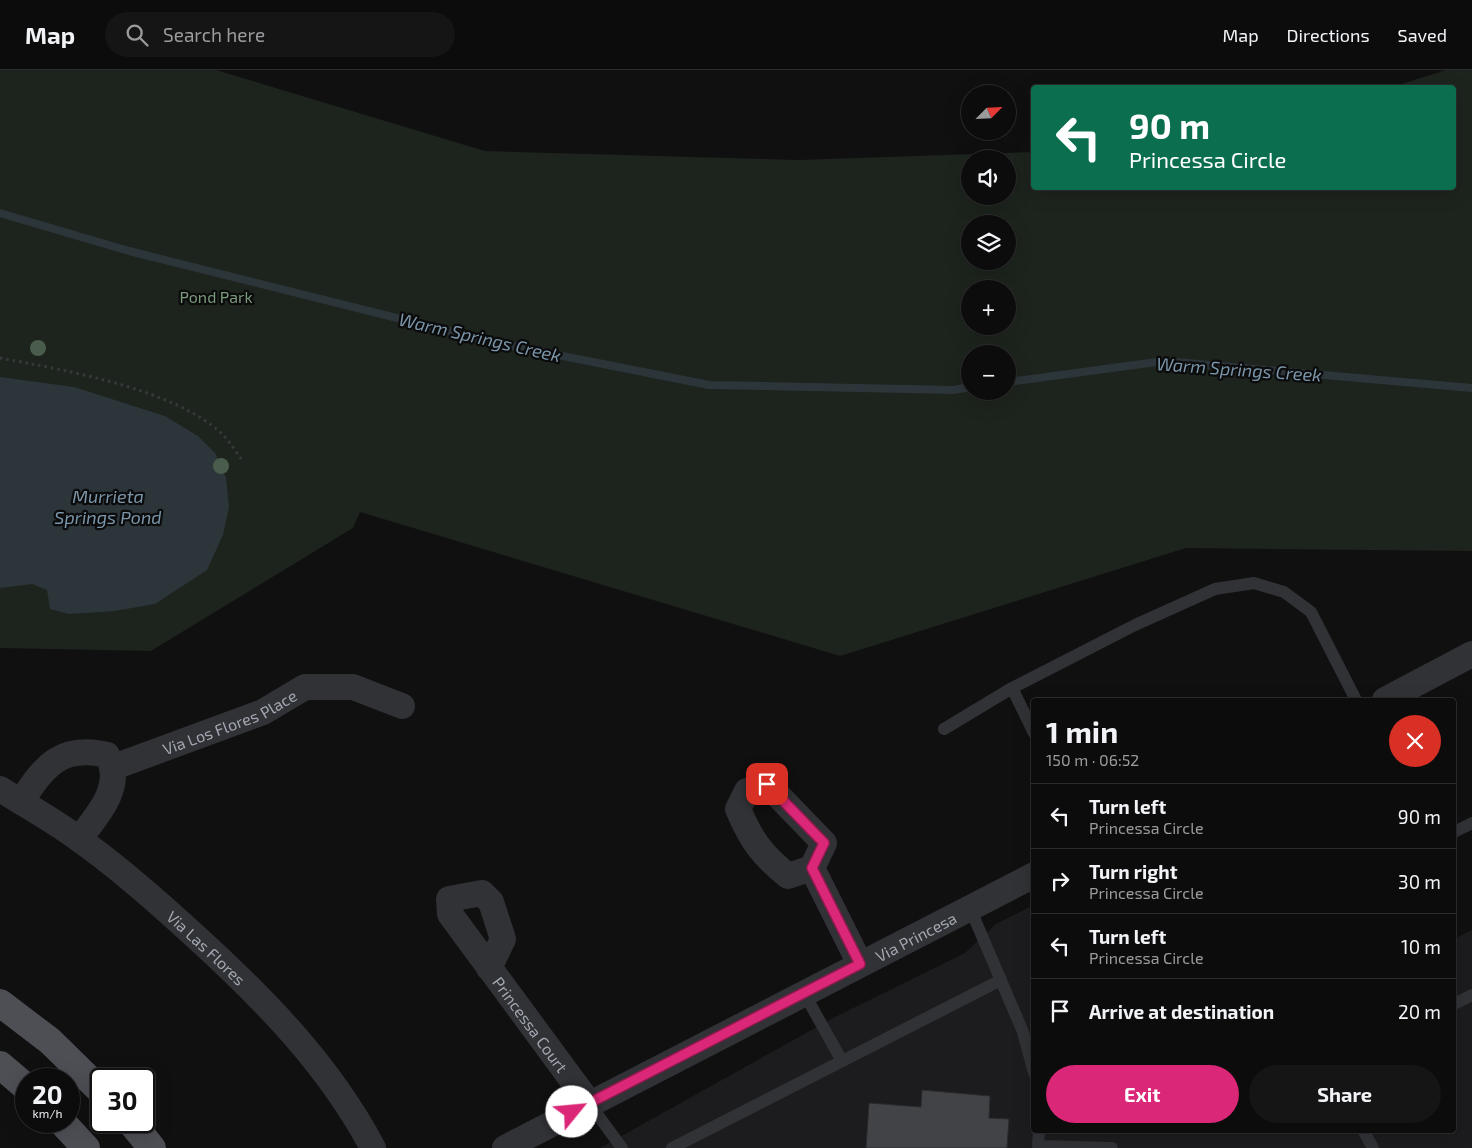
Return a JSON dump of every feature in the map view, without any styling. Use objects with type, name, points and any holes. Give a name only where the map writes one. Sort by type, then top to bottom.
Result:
[{"type":"main road","points":[[0,1003],[50,1041],[90,1081]]},
{"type":"main road","points":[[0,1065],[15,1078]]},
{"type":"main road","points":[[72,1133],[86,1148]]},
{"type":"main road","points":[[140,1133],[152,1148]]},
{"type":"street","points":[[1389,698],[1472,654]]},
{"type":"street","name":"Via Los Flores Place","points":[[114,767],[263,712],[305,687],[352,687],[402,706]]},
{"type":"street","points":[[11,796],[35,780],[50,764],[67,754],[89,751],[107,756],[114,767],[111,790],[100,812],[79,839]]},
{"type":"street","name":"Via Las Flores","points":[[11,796],[79,839],[144,890],[256,992],[298,1039],[336,1087],[373,1148]]},
{"type":"street","points":[[812,868],[860,964]]},
{"type":"street","name":"Via Princesa","points":[[505,1148],[589,1103],[1031,878]]},
{"type":"street","name":"Princessa Court","points":[[490,968],[589,1103]]},
{"type":"lane","points":[[944,728],[1012,688],[1136,624],[1215,589],[1254,583],[1284,592],[1312,612],[1355,698]]},
{"type":"lane","points":[[1012,688],[1031,727]]},
{"type":"lane","points":[[1456,831],[1472,823]]},
{"type":"lane","points":[[970,908],[1023,1032],[1031,1062]]},
{"type":"lane","points":[[672,1148],[1001,980]]},
{"type":"lane","points":[[804,993],[842,1061]]},
{"type":"lane","points":[[1456,1003],[1472,994]]},
{"type":"lane","points":[[589,1103],[622,1148]]},
{"type":"lane","points":[[1039,1133],[1038,1147],[1112,1148]]},
{"type":"lane","points":[[1365,1133],[1373,1148]]},
{"type":"path","points":[[0,358],[121,384],[169,402],[198,417],[223,435],[242,460]]},
{"type":"shaded area","points":[[1031,906],[1031,1133],[1456,1133],[1456,938],[1472,930],[1472,1148],[600,1148],[833,1018],[965,953],[996,924]]},
{"type":"green space","name":"Pond Park","points":[[0,70],[216,70],[485,151],[798,160],[961,154],[961,205],[1016,205],[1016,153],[1031,152],[1031,190],[1456,190],[1456,85],[1398,85],[1446,70],[1472,70],[1472,551],[1186,548],[840,656],[360,512],[353,528],[151,651],[0,648]]},
{"type":"water","name":"Murrieta Springs Pond","points":[[0,377],[74,387],[165,416],[198,436],[215,453],[226,478],[229,507],[223,535],[207,570],[155,604],[115,611],[69,614],[50,609],[47,590],[32,584],[0,588]]},
{"type":"building","points":[[922,1090],[990,1096],[989,1118],[1009,1119],[1007,1148],[866,1148],[869,1103],[921,1107]]},
{"type":"waterway","name":"Warm Springs Creek","points":[[0,213],[129,251],[497,343],[709,385],[961,389]]},
{"type":"waterway","name":"Warm Springs Creek","points":[[1016,381],[1164,361],[1472,388]]},
{"type":"route","points":[[572,1112],[860,964],[812,868],[824,843],[767,784]]}]
